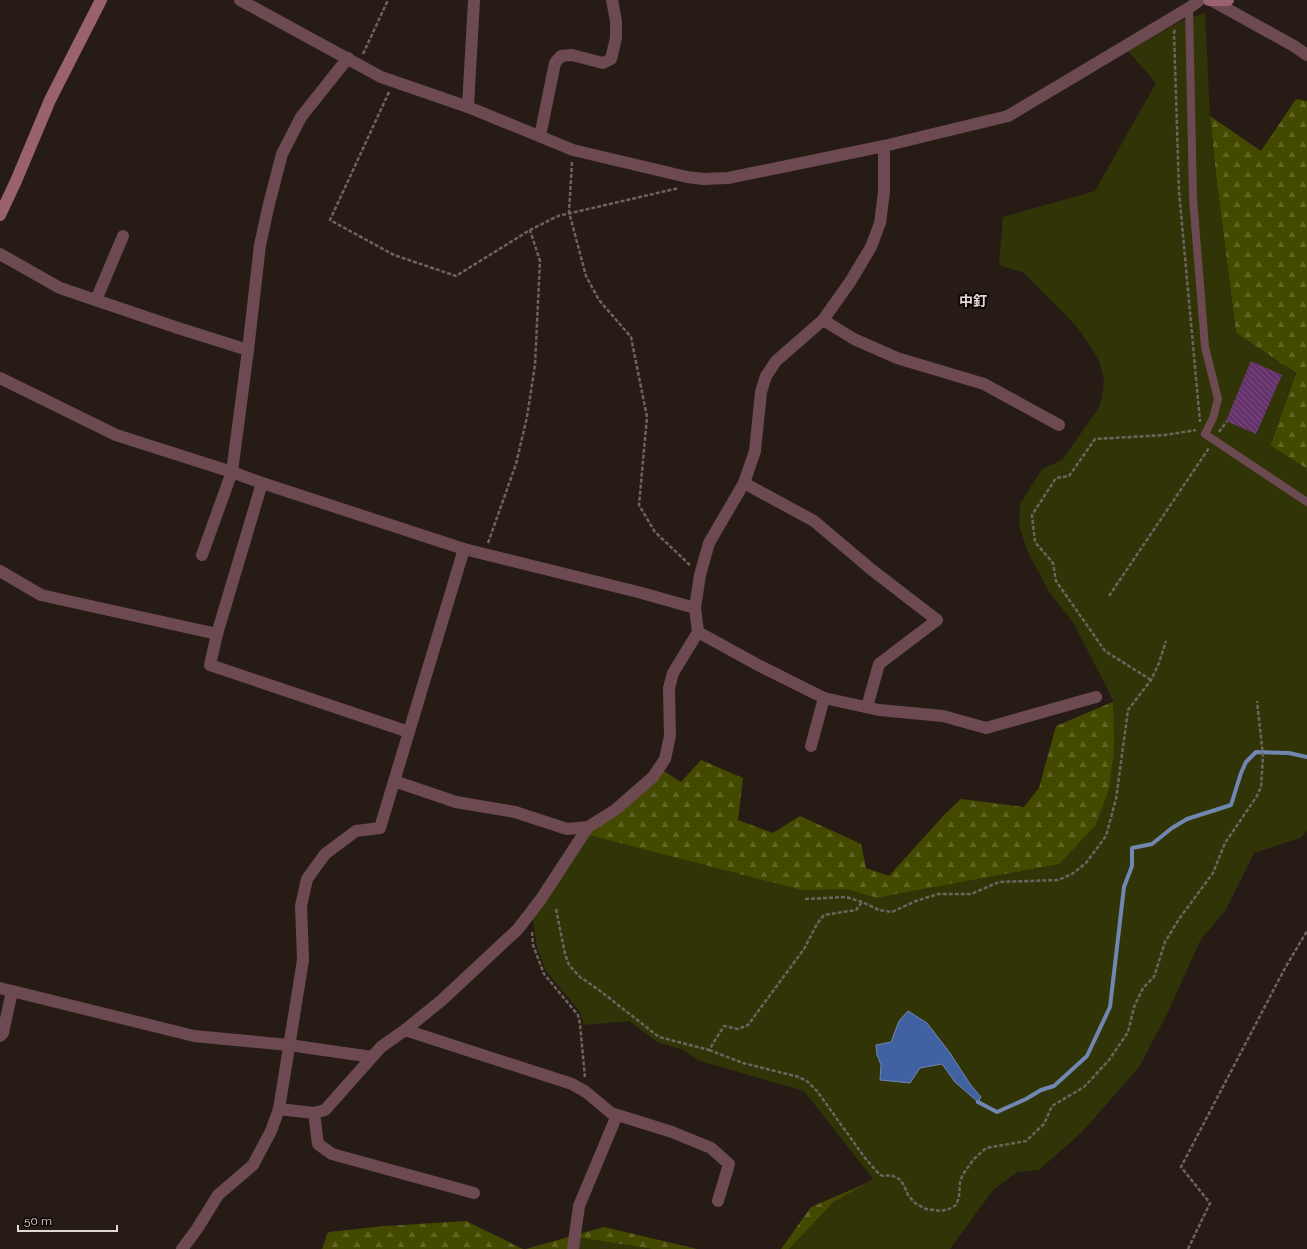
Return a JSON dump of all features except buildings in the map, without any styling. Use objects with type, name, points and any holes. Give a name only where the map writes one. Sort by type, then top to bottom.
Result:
[{"type":"street","points":[[0,215],[50,100],[101,0]]},
{"type":"street","points":[[240,0],[381,77],[468,107],[573,150],[687,177],[704,179],[728,178],[884,146],[1008,116],[1200,0]]},
{"type":"street","points":[[468,107],[474,0]]},
{"type":"street","points":[[540,136],[555,63],[561,56],[572,55],[603,63],[611,59],[616,38],[616,21],[612,0]]},
{"type":"street","points":[[1210,0],[1228,0]]},
{"type":"street","points":[[1210,0],[1294,46],[1307,55]]},
{"type":"street","points":[[202,555],[232,472],[260,245],[282,154],[301,117],[353,61]]},
{"type":"street","points":[[394,781],[456,802],[515,812],[567,830],[588,827],[615,810],[653,777],[665,759],[670,736],[669,688],[673,673],[698,632],[695,608],[700,575],[709,543],[744,483],[754,451],[761,392],[766,376],[776,361],[823,320],[850,282],[871,247],[880,223],[884,192],[884,146]]},
{"type":"street","points":[[96,300],[123,236]]},
{"type":"street","points":[[0,254],[60,288],[248,350]]},
{"type":"street","points":[[823,320],[854,339],[897,358],[984,384],[1059,425]]},
{"type":"street","points":[[0,378],[116,435],[484,555],[638,592],[695,608]]},
{"type":"street","points":[[262,483],[217,634],[210,665],[409,732]]},
{"type":"street","points":[[744,483],[814,521],[872,570],[937,620],[879,664],[867,707]]},
{"type":"street","points":[[182,1249],[197,1229],[218,1195],[253,1165],[271,1131],[279,1109],[303,960],[301,906],[307,879],[324,854],[356,831],[380,828],[464,549]]},
{"type":"street","points":[[0,571],[41,595],[217,634]]},
{"type":"street","points":[[698,632],[758,665],[824,698],[879,710],[943,716],[986,728],[1096,697]]},
{"type":"street","points":[[811,746],[824,698]]},
{"type":"street","points":[[279,1109],[314,1113],[325,1110],[381,1047],[442,1000],[518,929],[541,899],[588,827]]},
{"type":"street","points":[[0,988],[194,1036],[289,1045],[372,1057]]},
{"type":"street","points":[[0,1036],[3,1033],[12,991]]},
{"type":"street","points":[[405,1030],[572,1084],[586,1092],[611,1113],[672,1132],[711,1148],[729,1164],[718,1201]]},
{"type":"street","points":[[314,1113],[318,1144],[332,1154],[474,1193]]},
{"type":"street","points":[[573,1249],[578,1206],[617,1115]]},
{"type":"lane","points":[[1189,8],[1192,198],[1205,347],[1218,399],[1213,418],[1206,434],[1307,502]]},
{"type":"path","points":[[353,61],[388,0]]},
{"type":"path","points":[[394,81],[330,220],[394,255],[456,276],[530,230],[558,216],[569,212],[685,187]]},
{"type":"path","points":[[573,150],[569,212],[586,276],[599,300],[631,337],[647,417],[639,505],[655,532],[700,575]]},
{"type":"path","points":[[484,555],[516,464],[527,417],[535,365],[540,261],[530,230]]},
{"type":"path","points":[[1218,434],[1227,421]]},
{"type":"path","points":[[1151,680],[1106,651],[1056,581],[1053,563],[1035,542],[1032,515],[1056,478],[1069,476],[1095,439],[1165,435],[1196,430]]},
{"type":"path","points":[[1109,596],[1210,447]]},
{"type":"path","points":[[805,899],[846,897],[862,902],[879,910],[892,912],[916,901],[938,894],[972,894],[999,882],[1058,880],[1072,874],[1086,863],[1106,836],[1116,799],[1128,710],[1151,680],[1166,640]]},
{"type":"path","points":[[556,909],[565,954],[569,965],[580,977],[659,1037],[709,1050],[743,1063],[799,1077],[808,1082],[817,1091],[878,1174],[883,1176],[895,1176],[904,1185],[908,1195],[915,1203],[926,1209],[941,1211],[949,1209],[956,1205],[963,1174],[974,1159],[986,1148],[1026,1141],[1044,1124],[1052,1106],[1084,1087],[1110,1060],[1128,1032],[1134,1008],[1143,988],[1154,977],[1165,942],[1179,919],[1213,873],[1225,843],[1257,796],[1261,787],[1263,746],[1256,701]]},
{"type":"path","points":[[709,1050],[724,1026],[738,1029],[748,1025],[804,950],[817,924],[824,915],[856,910],[862,902]]},
{"type":"path","points":[[530,914],[533,945],[544,974],[578,1015],[586,1092]]},
{"type":"path","points":[[1188,1249],[1210,1203],[1181,1167],[1285,968],[1307,931]]},
{"type":"green space","points":[[1205,13],[1210,116],[1214,160],[1236,333],[1296,373],[1270,445],[1307,469],[1307,831],[1300,838],[1254,853],[1225,911],[1201,939],[1168,1012],[1139,1067],[1082,1132],[1039,1170],[1017,1172],[993,1190],[950,1249],[789,1249],[834,1202],[873,1179],[804,1091],[700,1061],[683,1050],[657,1042],[629,1021],[584,1025],[580,1012],[546,971],[537,948],[532,912],[589,835],[802,890],[846,889],[878,898],[1059,864],[1095,826],[1109,789],[1114,751],[1113,700],[1073,622],[1049,592],[1027,550],[1019,525],[1020,504],[1042,469],[1062,460],[1098,409],[1102,398],[1104,381],[1099,360],[1078,328],[1024,273],[999,265],[1003,217],[1095,191],[1156,83],[1128,51],[1183,20]]},
{"type":"green space","points":[[1296,99],[1307,101],[1307,469],[1270,446],[1296,373],[1236,333],[1210,116],[1261,151]]},
{"type":"green space","points":[[1122,698],[1173,960],[584,904],[589,828],[659,768],[681,782],[701,760],[743,778],[738,820],[773,833],[800,816],[861,844],[866,868],[889,876],[945,814],[961,799],[1024,807],[1039,788],[1056,726]]},
{"type":"green space","points":[[874,1180],[834,1202],[789,1249],[781,1249],[811,1207]]},
{"type":"green space","points":[[466,1221],[523,1249],[322,1249],[328,1232],[386,1226]]},
{"type":"green space","points":[[604,1227],[697,1249],[652,1249],[575,1237],[573,1249],[526,1249]]},
{"type":"green space","points":[[574,1237],[652,1249],[573,1249]]},
{"type":"water","points":[[908,1011],[927,1023],[950,1053],[970,1084],[981,1097],[978,1102],[955,1082],[942,1064],[920,1068],[910,1083],[880,1080],[881,1065],[877,1055],[876,1045],[891,1042],[899,1021]]},
{"type":"waterway","points":[[978,1102],[997,1112],[1026,1099],[1041,1090],[1054,1086],[1087,1056],[1110,1007],[1124,887],[1132,866],[1132,848],[1152,844],[1172,828],[1187,819],[1231,805],[1246,762],[1256,752],[1289,753],[1307,757]]},
{"type":"district","name":"中釘","points":[[973,301]]}]
